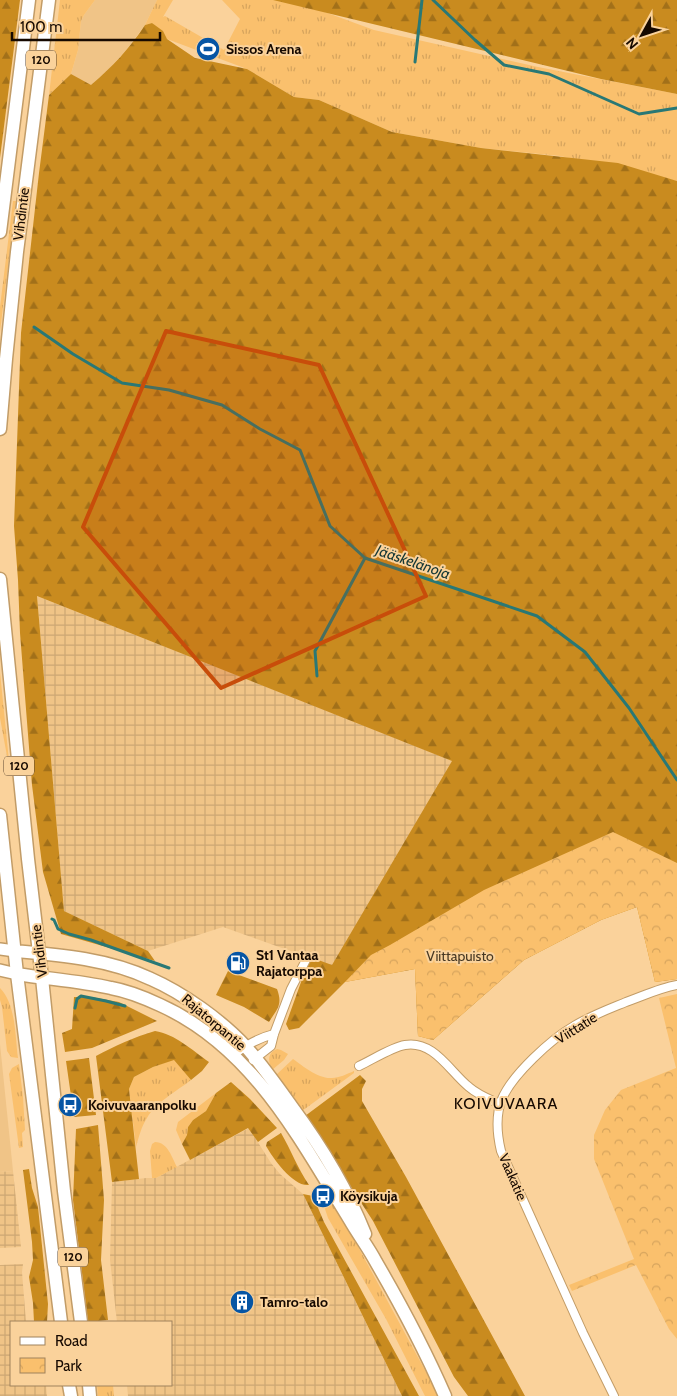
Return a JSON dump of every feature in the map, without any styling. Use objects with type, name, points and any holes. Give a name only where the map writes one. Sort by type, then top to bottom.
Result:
[{"type":"main road","name":"Vihdintie","points":[[0,232],[30,0]]},
{"type":"main road","name":"Vihdintie","points":[[0,429],[17,252],[50,0]]},
{"type":"main road","name":"Vihdintie","points":[[0,579],[38,953],[64,1191],[81,1321]]},
{"type":"main road","name":"Vihdintie","points":[[0,815],[17,974],[61,1321]]},
{"type":"main road","points":[[0,903],[5,859]]},
{"type":"main road","name":"Rajatorpantie","points":[[0,949],[83,958],[130,970],[150,978],[188,999],[228,1030],[245,1046],[250,1062]]},
{"type":"main road","name":"Rajatorpantie","points":[[0,970],[42,978],[96,984],[113,988],[161,1006],[188,1020],[217,1040],[233,1056],[250,1062],[269,1076],[329,1162],[359,1218],[376,1260],[432,1365],[445,1396]]},
{"type":"main road","name":"Rajatorpantie","points":[[432,1365],[454,1396]]},
{"type":"street","points":[[250,1062],[271,1046],[291,989],[308,956]]},
{"type":"street","name":"Viittatie","points":[[500,1104],[514,1078],[550,1044],[572,1027],[651,992],[677,985]]},
{"type":"street","points":[[233,1056],[245,1046],[264,1036],[274,1034]]},
{"type":"street","points":[[359,1066],[405,1045],[423,1046],[432,1050],[469,1087],[484,1097],[500,1104]]},
{"type":"street","name":"Vaakatie","points":[[500,1104],[497,1130],[501,1152],[583,1333],[614,1396]]},
{"type":"highlighted area","points":[[166,331],[319,365],[426,596],[221,688],[83,527]]},
{"type":"shaded area","points":[[95,0],[157,0],[145,25],[127,49],[91,86],[71,74],[78,50],[81,21]]},
{"type":"shaded area","points":[[37,596],[453,761],[332,966],[223,927],[148,951],[64,911]]},
{"type":"shaded area","points":[[0,1044],[13,1171],[0,1172]]},
{"type":"shaded area","points":[[249,1128],[280,1174],[303,1194],[402,1396],[128,1396],[127,1386],[172,1386],[172,1321],[117,1321],[110,1260],[112,1182],[156,1178]]},
{"type":"shaded area","points":[[13,1171],[21,1247],[0,1248],[0,1172]]},
{"type":"shaded area","points":[[23,1264],[26,1321],[10,1321],[10,1386],[46,1386],[47,1396],[0,1396],[0,1265]]},
{"type":"green space","points":[[0,0],[20,0],[0,158]]},
{"type":"green space","points":[[60,0],[95,0],[81,21],[78,50],[71,74],[49,95]]},
{"type":"green space","points":[[157,0],[173,0],[163,17],[165,16],[224,50],[240,19],[222,0],[292,0],[374,30],[538,67],[677,94],[677,181],[560,156],[481,148],[392,132],[319,100],[294,97],[247,69],[167,39],[152,23],[145,25]]},
{"type":"green space","points":[[273,0],[677,0],[677,94],[601,79]]},
{"type":"green space","points":[[152,23],[163,31],[167,39],[195,58],[247,69],[294,97],[319,100],[392,132],[481,148],[618,163],[677,181],[677,979],[655,982],[637,907],[601,920],[524,960],[433,1040],[418,1036],[415,969],[345,982],[299,1028],[289,1030],[286,1024],[310,957],[332,965],[452,761],[37,596],[64,911],[148,951],[155,961],[61,934],[43,872],[32,785],[20,633],[14,526],[21,333],[49,95],[71,74],[91,85],[120,57],[145,25]]},
{"type":"green space","points":[[13,201],[16,201],[0,332],[0,307]]},
{"type":"green space","points":[[0,672],[10,767],[0,718]]},
{"type":"green space","name":"Viittapuisto","points":[[613,832],[677,863],[677,979],[655,982],[637,907],[601,920],[524,960],[433,1040],[418,1036],[415,969],[345,982],[371,955],[484,890]]},
{"type":"green space","points":[[228,971],[277,989],[279,1003],[269,1022],[244,1007],[216,995]]},
{"type":"green space","points":[[0,988],[12,1011],[18,1058],[11,1057],[7,1051]]},
{"type":"green space","points":[[677,994],[677,1339],[669,1329],[636,1265],[572,1291],[569,1285],[634,1259],[594,1159],[594,1135],[605,1110],[621,1090],[676,1068],[659,998]]},
{"type":"green space","points":[[74,997],[91,997],[119,1002],[157,1021],[92,1048],[65,1052],[62,1033],[72,1029]]},
{"type":"green space","points":[[155,1031],[176,1039],[209,1062],[191,1080],[174,1060],[153,1067],[134,1077],[129,1089],[139,1179],[112,1182],[96,1056],[125,1042]]},
{"type":"green space","points":[[277,1049],[288,1054],[272,1070],[269,1058],[271,1053]]},
{"type":"green space","points":[[89,1058],[96,1115],[74,1117],[66,1061]]},
{"type":"green space","points":[[174,1059],[191,1080],[161,1102],[151,1112],[140,1132],[136,1147],[129,1089],[134,1077]]},
{"type":"green space","points":[[293,1059],[311,1072],[327,1078],[343,1076],[354,1071],[354,1073],[302,1111],[276,1075]]},
{"type":"green space","points":[[19,1064],[25,1130],[22,1133],[23,1147],[19,1148],[9,1074],[12,1068]]},
{"type":"green space","points":[[360,1075],[366,1081],[362,1089],[362,1101],[406,1177],[525,1396],[468,1396],[454,1377],[373,1221],[305,1116]]},
{"type":"green space","points":[[231,1082],[277,1128],[258,1142],[248,1128],[190,1160],[182,1144],[187,1135],[188,1127],[193,1120],[206,1111],[216,1093]]},
{"type":"green space","points":[[216,1093],[206,1111],[193,1120],[188,1127],[187,1135],[182,1144],[176,1130],[178,1122]]},
{"type":"green space","points":[[98,1125],[104,1200],[101,1260],[108,1320],[88,1321],[73,1200],[76,1129]]},
{"type":"green space","points":[[281,1133],[309,1185],[290,1177],[278,1164],[266,1146],[267,1142]]},
{"type":"green space","points":[[155,1142],[166,1148],[177,1167],[156,1178],[152,1178],[150,1151],[152,1144]]},
{"type":"green space","points":[[29,1169],[38,1207],[48,1304],[47,1321],[34,1321],[29,1277],[33,1260],[32,1242],[23,1170]]},
{"type":"green space","points":[[303,1194],[313,1196],[324,1222],[419,1396],[402,1396]]},
{"type":"green space","points":[[328,1200],[331,1201],[342,1217],[439,1396],[425,1396],[386,1319],[328,1218],[323,1203]]},
{"type":"green space","points":[[97,1386],[113,1386],[114,1396],[98,1396]]},
{"type":"waterway","points":[[415,62],[422,0]]},
{"type":"waterway","points":[[433,0],[504,65],[549,74],[639,114],[677,108]]},
{"type":"waterway","name":"Jääskelänoja","points":[[34,327],[73,354],[122,383],[169,390],[222,405],[260,429],[300,450],[330,526],[365,558],[537,616],[585,652],[629,708],[677,780]]},
{"type":"waterway","points":[[317,676],[315,651],[365,558]]},
{"type":"waterway","points":[[52,919],[58,929],[69,934],[169,968]]},
{"type":"waterway","points":[[75,1008],[77,999],[81,996],[125,1006]]},
{"type":"place","name":"Sissos Arena","points":[[208,49]]},
{"type":"place","name":"St1 Vantaa Rajatorppa","points":[[238,963]]},
{"type":"place","name":"Koivuvaaranpolku","points":[[70,1105]]},
{"type":"place","name":"Köysikuja","points":[[323,1196]]},
{"type":"place","name":"Tamro-talo","points":[[242,1302]]},
{"type":"district","name":"KOIVUVAARA","points":[[506,1103]]}]
